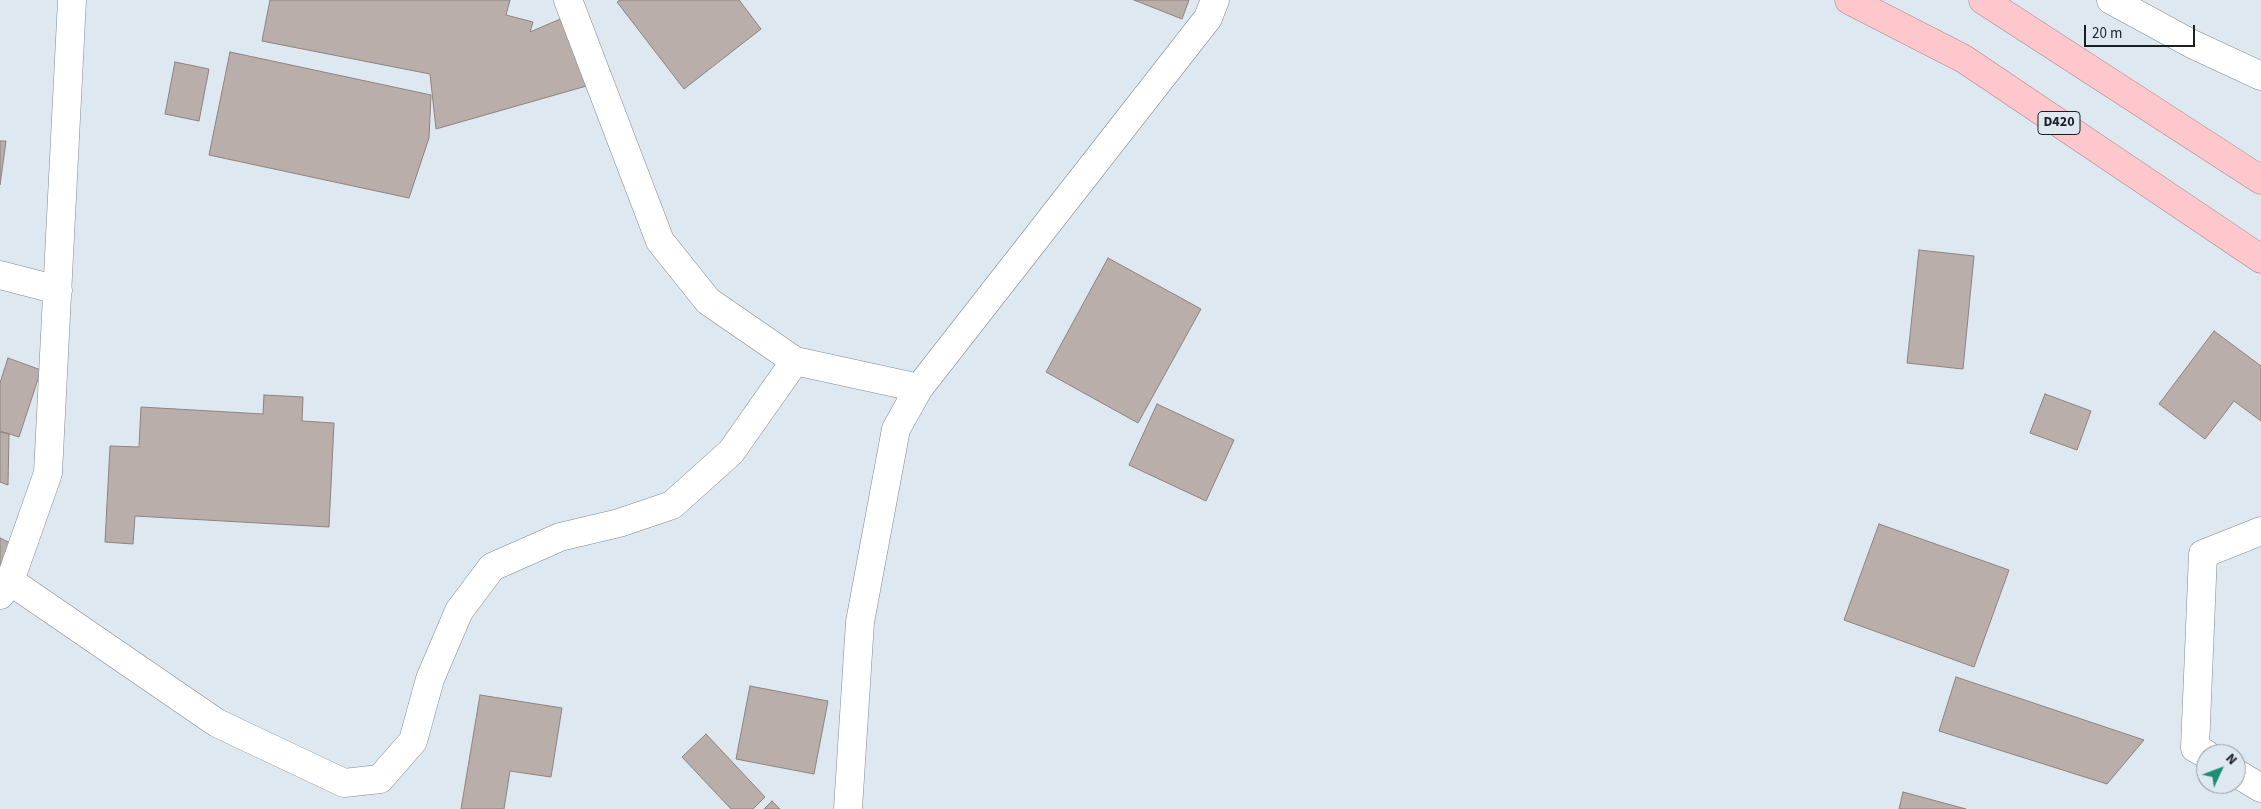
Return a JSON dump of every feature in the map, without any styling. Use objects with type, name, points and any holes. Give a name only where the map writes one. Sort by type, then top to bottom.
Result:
[{"type":"highway","name":"D420","points":[[1849,0],[1964,59],[2261,259]]},
{"type":"highway","points":[[1983,0],[2261,180]]},
{"type":"street","points":[[72,0],[48,473],[5,588],[217,722],[344,783],[380,779],[413,741],[430,679],[459,611],[492,567],[560,537],[619,523],[672,505],[731,452],[794,361]]},
{"type":"street","points":[[568,0],[660,241],[708,300],[794,361],[919,388]]},
{"type":"street","points":[[848,809],[860,622],[896,430],[919,388],[1208,18],[1215,0]]},
{"type":"street","points":[[2111,0],[2192,44],[2261,76]]},
{"type":"street","points":[[0,275],[58,290]]},
{"type":"street","points":[[2196,749],[2203,554],[2261,531]]},
{"type":"street","points":[[2246,779],[2261,788]]},
{"type":"building","points":[[270,0],[510,0],[506,15],[533,22],[530,32],[565,17],[590,85],[436,129],[430,74],[262,41]]},
{"type":"building","points":[[620,0],[739,0],[761,29],[684,89],[617,2]]},
{"type":"building","points":[[1134,0],[1189,0],[1182,19]]},
{"type":"building","points":[[230,52],[431,95],[429,138],[409,198],[209,155]]},
{"type":"building","points":[[175,62],[209,69],[199,121],[165,114]]},
{"type":"building","points":[[0,141],[6,141],[0,185]]},
{"type":"building","points":[[1919,250],[1974,256],[1963,369],[1907,363]]},
{"type":"building","points":[[1108,258],[1201,309],[1138,423],[1046,372]]},
{"type":"building","points":[[2214,331],[2261,366],[2261,421],[2234,401],[2205,439],[2159,404]]},
{"type":"building","points":[[8,358],[41,370],[19,437],[0,431],[0,383]]},
{"type":"building","points":[[2045,394],[2091,411],[2077,450],[2030,433]]},
{"type":"building","points":[[264,395],[303,397],[302,421],[334,423],[329,527],[135,516],[133,544],[105,542],[110,446],[139,447],[141,407],[263,414]]},
{"type":"building","points":[[1157,404],[1234,440],[1206,501],[1129,465]]},
{"type":"building","points":[[0,432],[9,434],[8,485],[0,482]]},
{"type":"building","points":[[1879,524],[2009,570],[1974,667],[1844,620]]},
{"type":"building","points":[[0,538],[12,544],[0,568]]},
{"type":"building","points":[[1956,677],[2144,740],[2107,784],[1939,731]]},
{"type":"building","points":[[750,686],[828,701],[814,774],[736,759]]},
{"type":"building","points":[[480,695],[562,708],[551,777],[510,771],[504,809],[461,809]]},
{"type":"building","points":[[706,734],[765,797],[753,809],[731,809],[682,757]]},
{"type":"building","points":[[1903,792],[1966,809],[1899,809]]},
{"type":"building","points":[[772,801],[780,809],[764,809]]}]
